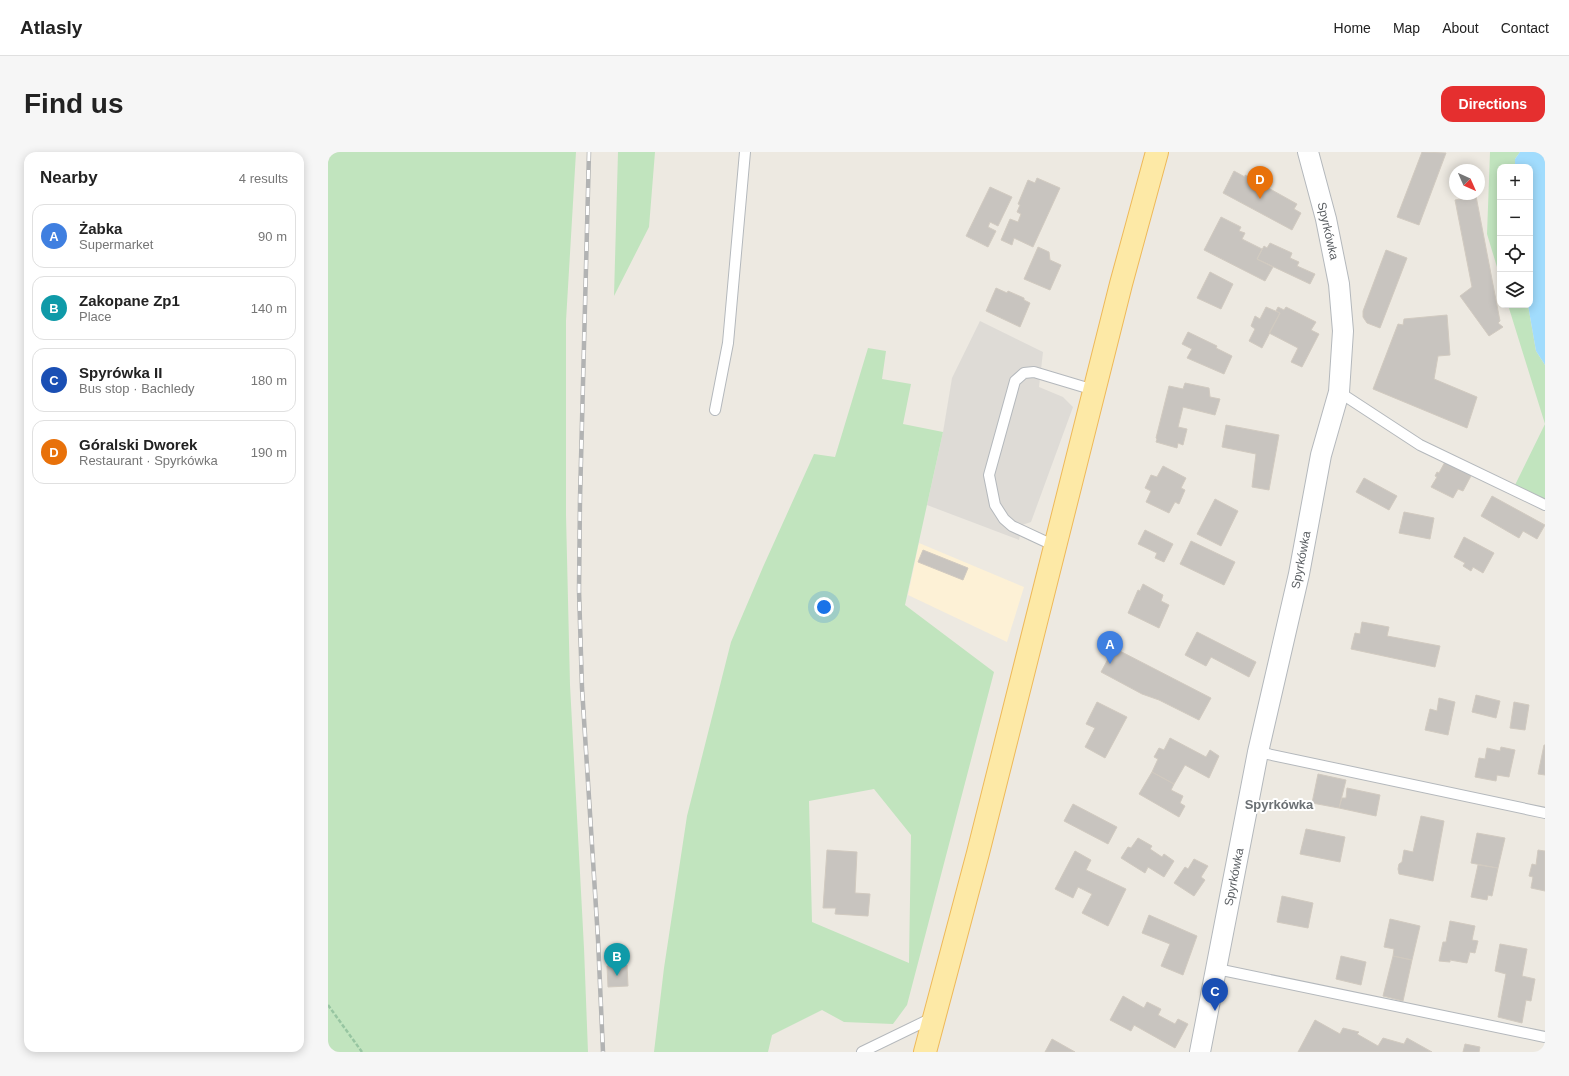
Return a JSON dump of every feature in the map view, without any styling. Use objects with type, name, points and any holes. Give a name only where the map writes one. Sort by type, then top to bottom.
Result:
[{"type":"main road","points":[[925,1052],[978,853],[1094,390],[1157,152]]},
{"type":"street","name":"Spyrkówka","points":[[1200,1052],[1258,752],[1299,574],[1321,455],[1339,392],[1343,331],[1339,284],[1326,219],[1308,152]]},
{"type":"lane","points":[[715,410],[728,343],[745,152]]},
{"type":"lane","points":[[1055,546],[1012,526],[1004,519],[995,505],[989,475],[1014,381],[1024,373],[1034,372],[1094,390]]},
{"type":"lane","points":[[1339,392],[1420,445],[1545,505]]},
{"type":"lane","points":[[1258,752],[1545,814]]},
{"type":"lane","points":[[1217,969],[1545,1037]]},
{"type":"lane","points":[[862,1052],[934,1018]]},
{"type":"path","points":[[328,1005],[362,1052]]},
{"type":"shaded area","points":[[980,321],[1043,352],[1039,387],[1063,397],[1073,407],[1031,522],[1022,525],[1019,540],[927,505],[943,432],[952,378]]},
{"type":"shaded area","points":[[919,543],[1024,587],[1007,642],[908,595]]},
{"type":"green space","points":[[328,152],[576,152],[566,321],[566,515],[570,685],[588,1052],[328,1052]]},
{"type":"green space","points":[[618,152],[655,152],[649,227],[614,296]]},
{"type":"green space","points":[[1490,152],[1520,152],[1515,159],[1515,164],[1497,164],[1497,267],[1487,234]]},
{"type":"green space","points":[[1509,308],[1529,308],[1536,351],[1545,365],[1545,424]]},
{"type":"green space","points":[[868,348],[886,351],[882,379],[911,384],[903,424],[943,432],[905,605],[994,672],[907,1005],[893,1024],[844,1022],[822,1010],[772,1035],[768,1052],[654,1052],[664,968],[687,816],[731,642],[814,454],[835,457]],"holes":[[[874,789],[911,835],[909,963],[812,922],[809,801]]]},
{"type":"green space","points":[[1545,424],[1545,501],[1515,485]]},
{"type":"water","points":[[1520,152],[1545,152],[1545,365],[1536,351],[1529,308],[1533,308],[1533,164],[1515,164],[1515,159]]},
{"type":"building","points":[[1422,152],[1446,153],[1419,225],[1397,217]]},
{"type":"building","points":[[1234,171],[1245,177],[1245,175],[1297,204],[1294,209],[1301,213],[1292,230],[1223,193]]},
{"type":"building","points":[[1037,178],[1060,188],[1033,247],[1014,238],[1012,245],[1001,240],[1010,219],[1018,222],[1021,214],[1017,212],[1020,205],[1018,204],[1028,180],[1035,183]]},
{"type":"building","points":[[990,187],[1012,197],[998,226],[990,222],[988,227],[996,231],[988,247],[966,236]]},
{"type":"building","points":[[1455,200],[1477,200],[1500,321],[1498,323],[1503,327],[1489,336],[1460,296],[1472,287]]},
{"type":"building","points":[[1221,217],[1241,227],[1239,231],[1245,233],[1242,239],[1262,249],[1257,259],[1273,267],[1265,281],[1204,250]]},
{"type":"building","points":[[1270,243],[1292,253],[1290,258],[1299,262],[1297,266],[1315,274],[1310,284],[1257,259],[1264,246],[1267,248]]},
{"type":"building","points":[[1038,247],[1049,252],[1050,260],[1061,265],[1050,290],[1024,279]]},
{"type":"building","points":[[1386,250],[1407,258],[1380,328],[1367,323],[1363,317],[1363,311]]},
{"type":"building","points":[[1210,272],[1233,284],[1221,309],[1197,298]]},
{"type":"building","points":[[996,288],[1007,293],[1008,291],[1024,298],[1024,300],[1030,303],[1020,327],[986,311]]},
{"type":"building","points":[[1266,307],[1280,313],[1262,348],[1249,341],[1255,329],[1251,326],[1255,316],[1260,319]]},
{"type":"building","points":[[1278,307],[1284,310],[1286,307],[1316,322],[1311,330],[1319,334],[1302,367],[1291,362],[1298,348],[1269,333],[1280,313],[1276,311]]},
{"type":"building","points":[[1447,315],[1450,355],[1438,356],[1434,379],[1477,397],[1467,428],[1373,389],[1398,324],[1403,325],[1404,319]]},
{"type":"building","points":[[1188,332],[1217,346],[1216,348],[1232,356],[1224,374],[1187,358],[1192,349],[1182,344]]},
{"type":"building","points":[[1185,383],[1209,388],[1210,397],[1220,399],[1215,415],[1183,407],[1178,427],[1187,429],[1183,445],[1178,443],[1177,448],[1156,442],[1169,386],[1183,389]]},
{"type":"building","points":[[1226,425],[1279,435],[1269,490],[1252,487],[1256,454],[1222,447]]},
{"type":"building","points":[[1446,460],[1472,474],[1463,491],[1458,489],[1453,498],[1431,487],[1437,477],[1435,476],[1437,472],[1439,473]]},
{"type":"building","points":[[1163,466],[1186,478],[1181,488],[1185,490],[1179,504],[1175,502],[1169,513],[1146,502],[1151,491],[1145,488],[1151,475],[1157,477]]},
{"type":"building","points":[[1364,478],[1397,496],[1389,510],[1356,492]]},
{"type":"building","points":[[1492,496],[1545,525],[1537,539],[1523,531],[1519,538],[1481,516]]},
{"type":"building","points":[[1215,499],[1238,511],[1221,546],[1197,534]]},
{"type":"building","points":[[1404,512],[1434,518],[1430,539],[1399,533]]},
{"type":"building","points":[[1145,530],[1173,544],[1164,562],[1155,558],[1157,553],[1138,544]]},
{"type":"building","points":[[1464,537],[1494,553],[1483,573],[1473,567],[1471,571],[1463,566],[1465,563],[1454,557]]},
{"type":"building","points":[[1191,541],[1235,562],[1224,585],[1180,564]]},
{"type":"building","points":[[923,550],[968,568],[963,580],[918,562]]},
{"type":"building","points":[[1143,584],[1163,595],[1161,601],[1169,605],[1159,628],[1128,613],[1138,590],[1140,591]]},
{"type":"building","points":[[1362,622],[1389,627],[1387,636],[1440,646],[1435,667],[1351,649],[1355,633],[1360,634]]},
{"type":"building","points":[[1197,632],[1256,662],[1249,677],[1211,657],[1206,666],[1185,655]]},
{"type":"building","points":[[1114,648],[1211,698],[1199,720],[1159,700],[1142,694],[1101,672]]},
{"type":"building","points":[[1476,695],[1500,701],[1496,718],[1472,712]]},
{"type":"building","points":[[1439,698],[1455,702],[1448,735],[1425,730],[1430,709],[1437,711]]},
{"type":"building","points":[[1097,702],[1127,717],[1105,758],[1085,747],[1095,728],[1086,724]]},
{"type":"building","points":[[1514,702],[1529,705],[1525,730],[1510,728]]},
{"type":"building","points":[[1170,738],[1206,757],[1210,750],[1219,756],[1209,778],[1185,765],[1174,784],[1152,772],[1158,759],[1154,757],[1159,748],[1164,750]]},
{"type":"building","points":[[1545,745],[1545,775],[1538,774]]},
{"type":"building","points":[[1501,747],[1515,750],[1509,777],[1497,775],[1496,781],[1475,777],[1479,758],[1485,759],[1487,748],[1500,751]]},
{"type":"building","points":[[1152,772],[1174,784],[1171,790],[1183,796],[1180,803],[1185,806],[1179,817],[1139,794]]},
{"type":"building","points":[[1318,774],[1346,780],[1339,808],[1312,803]]},
{"type":"building","points":[[1347,788],[1380,795],[1376,816],[1339,808],[1342,798],[1346,798]]},
{"type":"building","points":[[1073,804],[1117,827],[1108,844],[1064,821]]},
{"type":"building","points":[[1421,816],[1444,821],[1433,881],[1399,874],[1398,869],[1399,864],[1402,862],[1404,850],[1413,852]]},
{"type":"building","points":[[1306,829],[1345,837],[1340,862],[1300,854]]},
{"type":"building","points":[[1477,833],[1505,838],[1498,868],[1471,863]]},
{"type":"building","points":[[1138,838],[1152,846],[1150,849],[1162,857],[1164,854],[1174,861],[1164,877],[1148,867],[1145,873],[1121,858],[1128,847],[1131,848]]},
{"type":"building","points":[[827,850],[857,852],[855,893],[870,894],[868,916],[835,914],[836,908],[823,908]]},
{"type":"building","points":[[1538,850],[1545,851],[1545,891],[1531,888],[1533,877],[1529,876],[1532,864],[1536,865]]},
{"type":"building","points":[[1075,851],[1091,860],[1086,870],[1126,889],[1108,926],[1082,913],[1092,894],[1078,887],[1073,898],[1055,889]]},
{"type":"building","points":[[1194,859],[1208,866],[1201,877],[1205,880],[1194,896],[1174,883],[1185,867],[1188,869]]},
{"type":"building","points":[[1478,865],[1498,868],[1492,896],[1488,895],[1487,900],[1471,897]]},
{"type":"building","points":[[1282,896],[1313,903],[1308,928],[1277,922]]},
{"type":"building","points":[[1149,915],[1197,936],[1183,975],[1161,966],[1170,944],[1142,933]]},
{"type":"building","points":[[1390,919],[1420,926],[1412,960],[1393,956],[1394,949],[1384,947]]},
{"type":"building","points":[[1450,921],[1475,926],[1472,940],[1478,941],[1475,953],[1470,952],[1467,963],[1450,960],[1450,962],[1439,961],[1443,942],[1446,942]]},
{"type":"building","points":[[1500,944],[1527,949],[1522,976],[1535,979],[1531,1001],[1526,1000],[1522,1023],[1498,1017],[1506,974],[1495,971]]},
{"type":"building","points":[[1341,956],[1366,962],[1361,985],[1336,979]]},
{"type":"building","points":[[1393,956],[1412,960],[1403,1001],[1383,996]]},
{"type":"building","points":[[627,965],[628,986],[608,987],[607,966]]},
{"type":"building","points":[[1123,996],[1144,1008],[1147,1002],[1161,1009],[1158,1015],[1175,1024],[1178,1019],[1188,1024],[1175,1048],[1134,1025],[1131,1031],[1110,1020]]},
{"type":"building","points":[[1315,1020],[1340,1034],[1343,1028],[1359,1032],[1357,1034],[1378,1046],[1383,1038],[1404,1044],[1407,1038],[1432,1052],[1298,1052]]},
{"type":"building","points":[[1052,1039],[1075,1052],[1045,1052]]},
{"type":"building","points":[[1465,1044],[1480,1047],[1479,1052],[1463,1052]]},
{"type":"railway","points":[[589,152],[579,590],[582,688],[598,939],[603,1052]]},
{"type":"place","name":"Góralski Dworek","points":[[1260,199]]},
{"type":"place","name":"Żabka","points":[[1110,664]]},
{"type":"place","name":"Zakopane Zp1","points":[[617,976]]},
{"type":"place","name":"Spyrówka II","points":[[1215,1011]]},
{"type":"district","name":"Spyrkówka","points":[[1279,804]]}]
